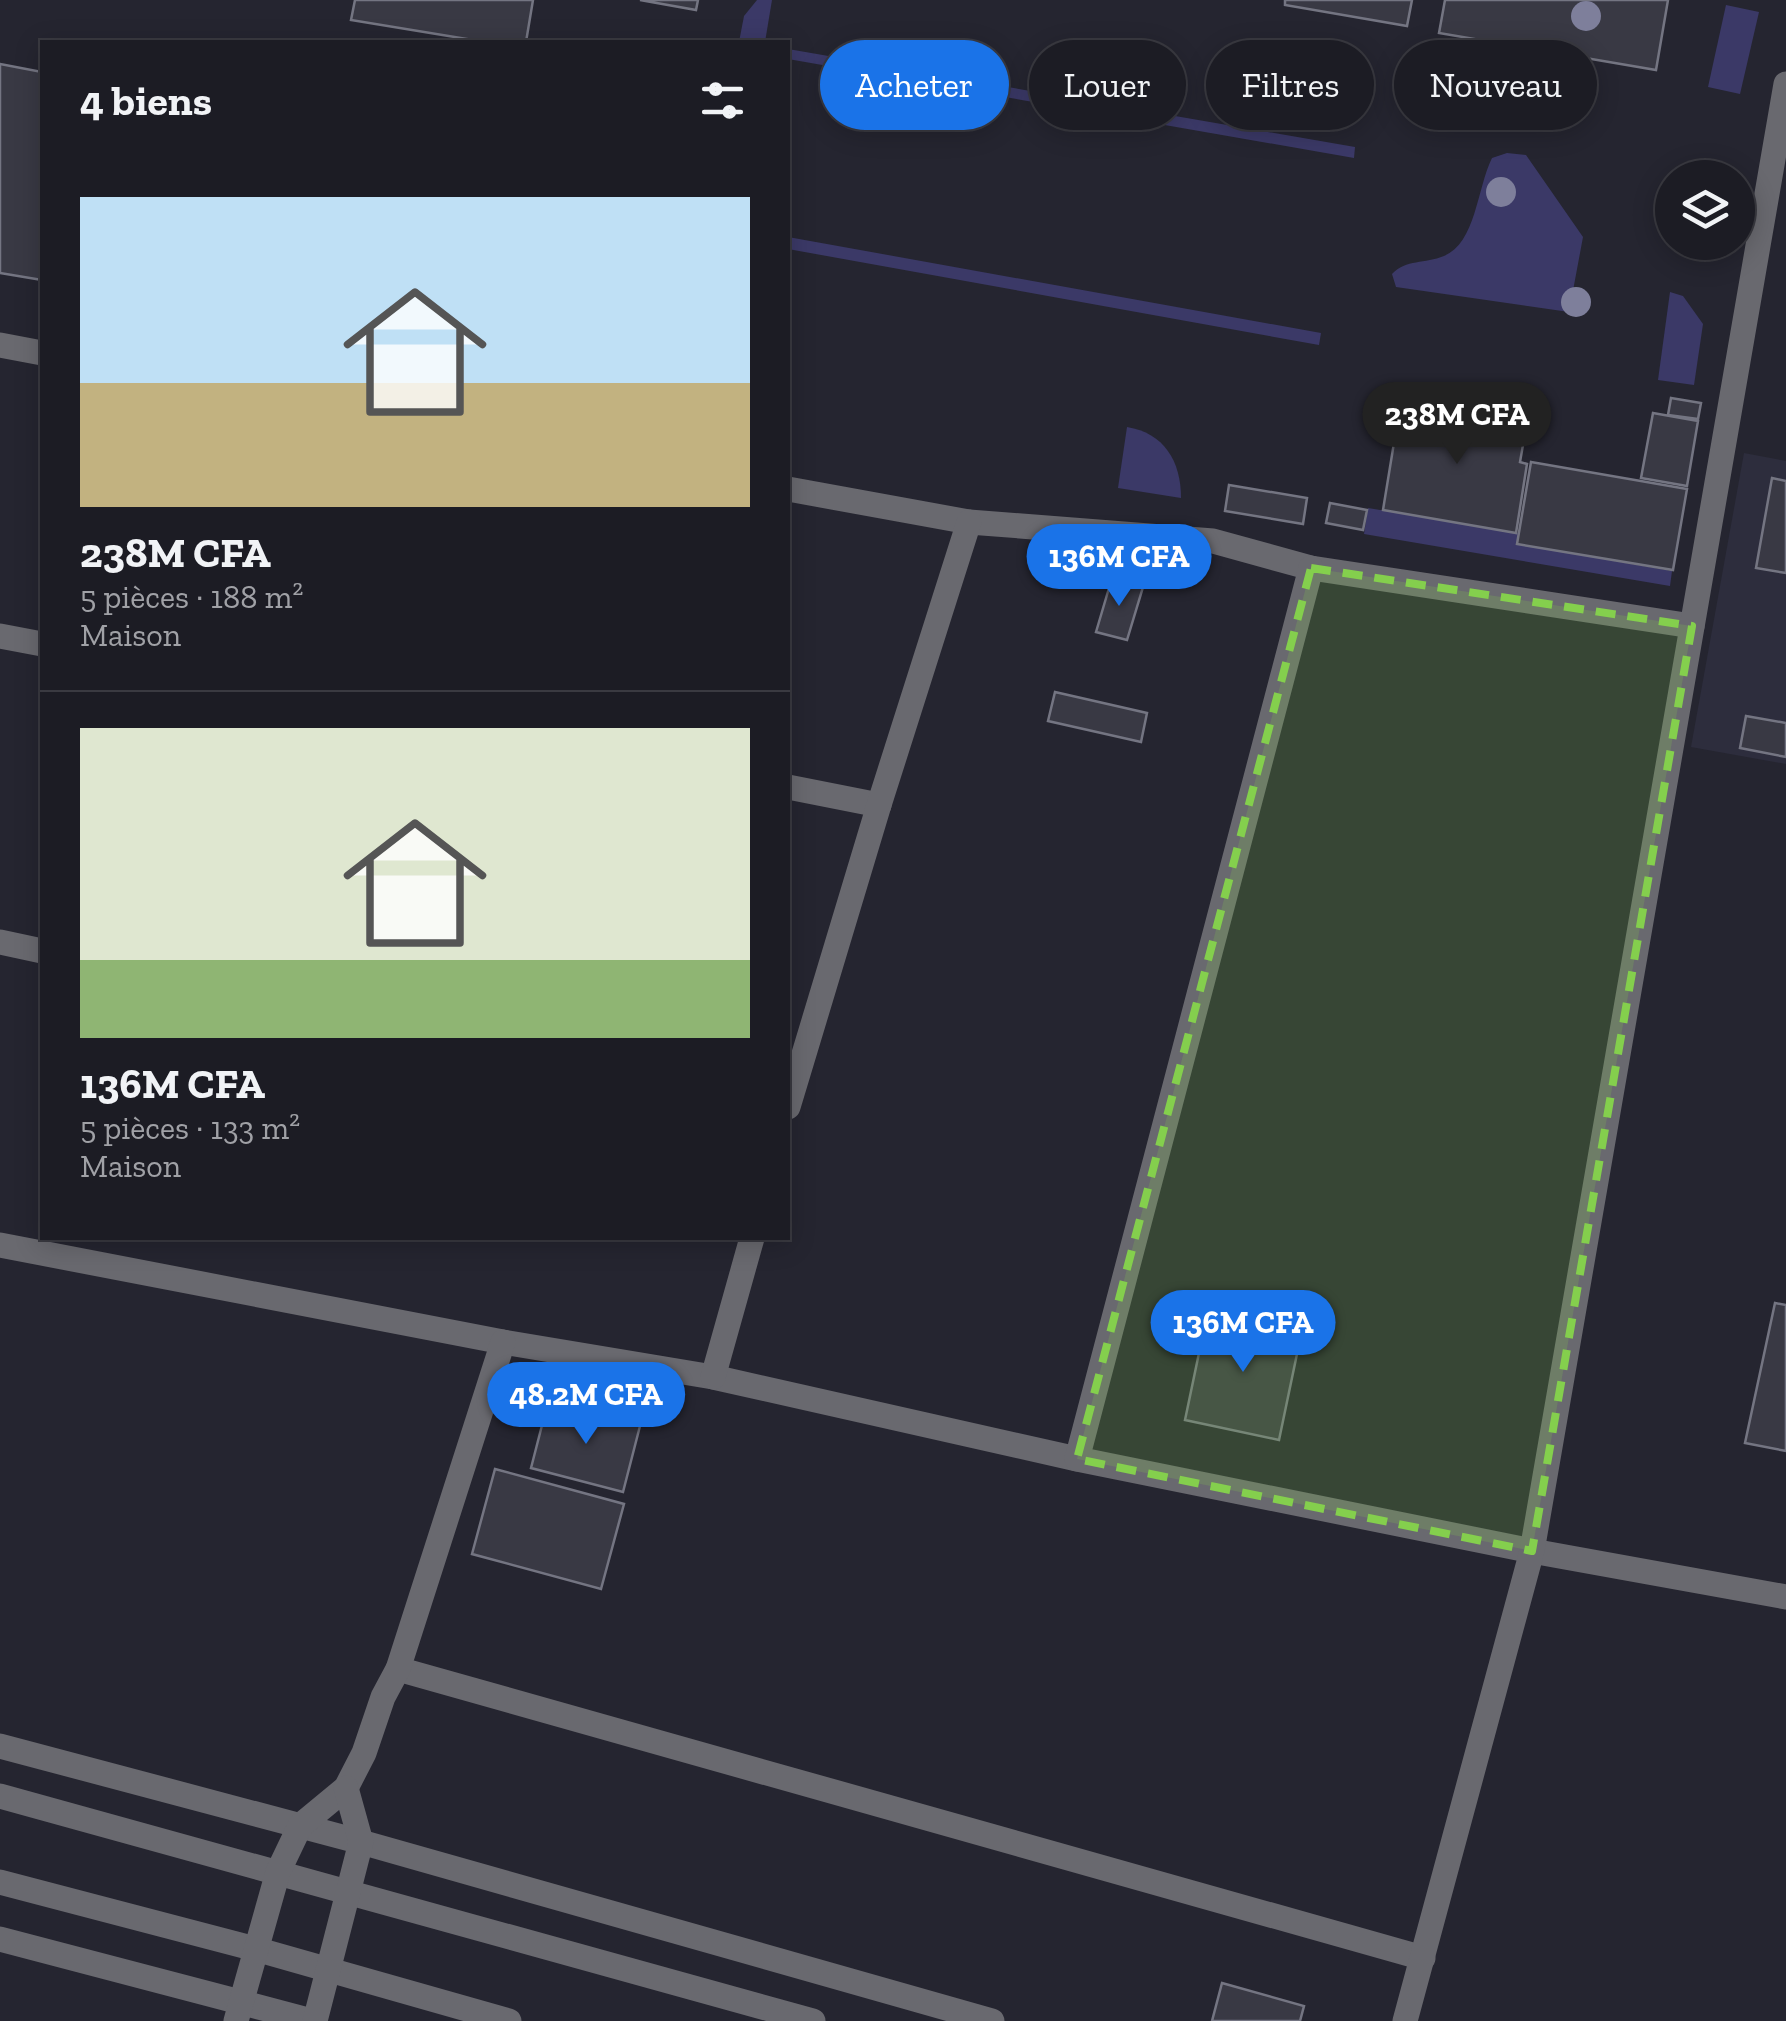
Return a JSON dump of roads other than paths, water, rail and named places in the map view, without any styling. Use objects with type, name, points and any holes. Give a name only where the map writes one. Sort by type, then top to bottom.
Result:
[{"type":"street","points":[[1405,2021],[1532,1551],[1786,84]]},
{"type":"street","points":[[0,345],[40,353]]},
{"type":"street","points":[[790,488],[969,522],[1213,541],[1311,568],[1692,626]]},
{"type":"street","points":[[790,1097],[969,522]]},
{"type":"street","points":[[1077,1459],[1311,568]]},
{"type":"street","points":[[0,636],[40,644]]},
{"type":"street","points":[[790,787],[879,804]]},
{"type":"street","points":[[0,942],[40,951]]},
{"type":"street","points":[[713,1376],[751,1240]]},
{"type":"street","points":[[0,1244],[504,1342],[713,1376],[1077,1459],[1532,1551],[1786,1596]]},
{"type":"street","points":[[238,2011],[278,1872],[300,1826],[346,1788],[398,1669],[504,1342]]},
{"type":"street","points":[[398,1669],[1423,1958]]},
{"type":"street","points":[[0,1746],[361,1842],[992,2021]]},
{"type":"street","points":[[0,1939],[238,2011],[313,2021],[361,1842],[346,1788]]},
{"type":"street","points":[[0,1796],[813,2021]]},
{"type":"street","points":[[0,1882],[509,2021]]}]
